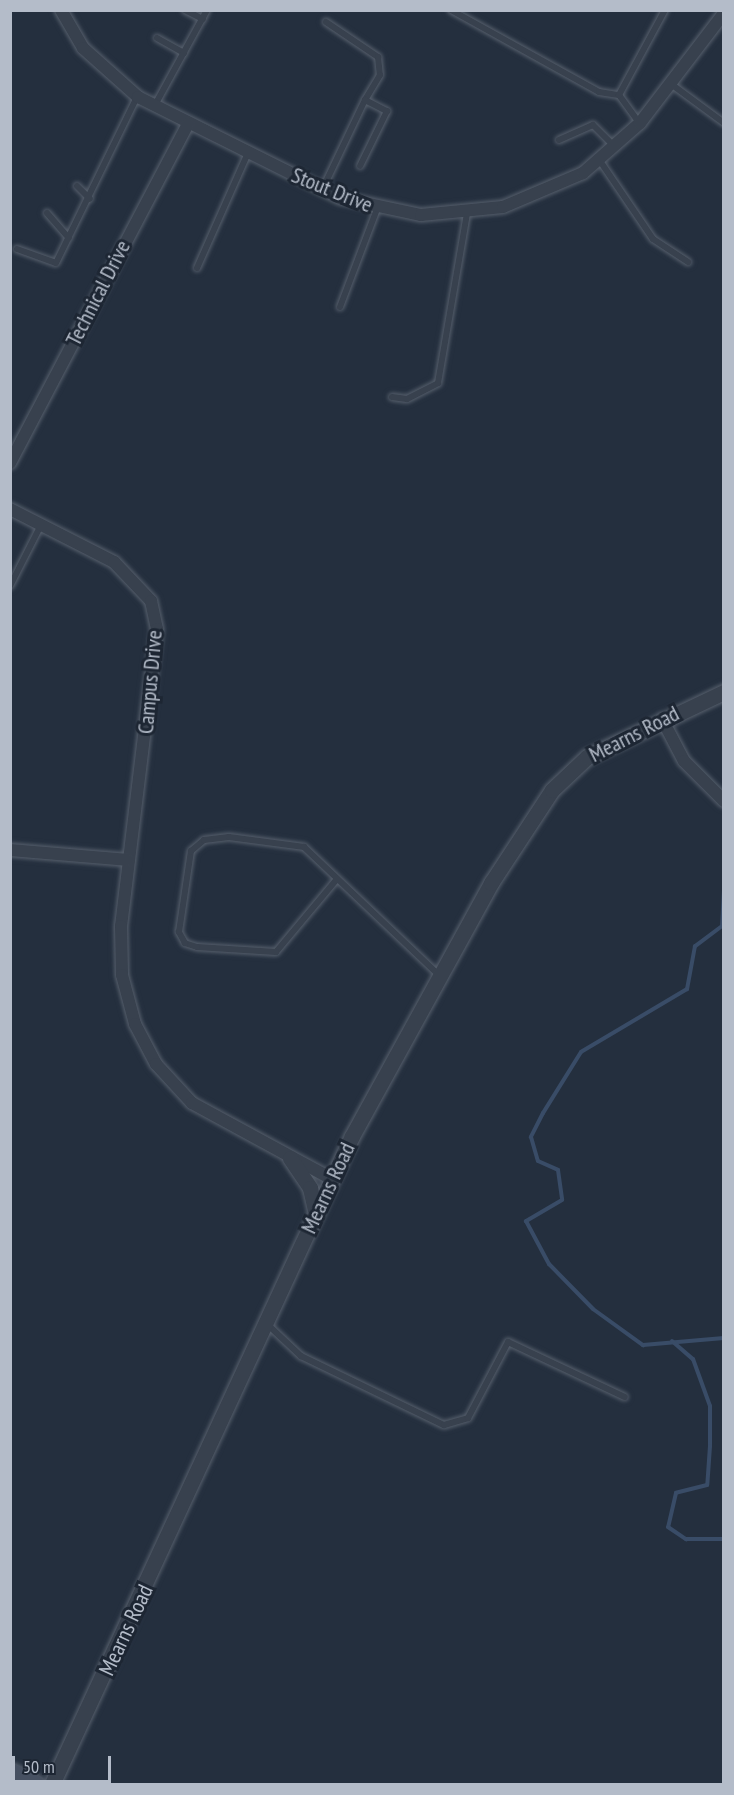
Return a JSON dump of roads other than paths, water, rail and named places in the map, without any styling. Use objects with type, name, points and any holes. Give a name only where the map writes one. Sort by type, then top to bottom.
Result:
[{"type":"main road","points":[[10,1772],[35,1785]]},
{"type":"street","name":"Stout Drive","points":[[61,10],[83,48],[138,97],[188,124],[322,189],[377,209],[467,214],[520,203],[600,161],[640,123],[723,13]]},
{"type":"street","name":"Technical Drive","points":[[10,463],[188,124]]},
{"type":"street","name":"Campus Drive","points":[[10,509],[114,562],[151,601],[157,629],[120,926],[122,975],[140,1034],[156,1064],[192,1102],[290,1158],[332,1179]]},
{"type":"street","name":"Mearns Road","points":[[52,1785],[332,1179],[438,974],[552,790],[587,757],[662,719],[723,692]]},
{"type":"street","points":[[662,719],[684,762],[723,801]]},
{"type":"street","points":[[10,850],[129,860]]},
{"type":"street","points":[[290,1158],[307,1181],[316,1214]]},
{"type":"lane","points":[[185,10],[203,19]]},
{"type":"lane","points":[[155,106],[207,10]]},
{"type":"lane","points":[[451,10],[599,92],[619,95],[640,123]]},
{"type":"lane","points":[[619,95],[664,10]]},
{"type":"lane","points":[[322,189],[365,100],[380,75],[378,57],[326,22]]},
{"type":"lane","points":[[157,38],[184,53]]},
{"type":"lane","points":[[670,84],[723,123]]},
{"type":"lane","points":[[17,249],[56,263],[90,199],[138,97]]},
{"type":"lane","points":[[360,166],[387,111],[365,100]]},
{"type":"lane","points":[[559,140],[592,125],[615,148]]},
{"type":"lane","points":[[197,268],[248,153]]},
{"type":"lane","points":[[600,161],[653,239],[688,262]]},
{"type":"lane","points":[[77,186],[90,199]]},
{"type":"lane","points":[[340,307],[377,209]]},
{"type":"lane","points":[[47,213],[69,238]]},
{"type":"lane","points":[[392,397],[407,399],[438,383],[467,214]]},
{"type":"lane","points":[[10,586],[41,525]]},
{"type":"lane","points":[[337,879],[276,952],[197,947],[185,943],[179,932],[191,851],[204,840],[229,837],[304,847],[438,974]]},
{"type":"lane","points":[[266,1323],[301,1356],[444,1425],[468,1418],[508,1342],[625,1397]]},
{"type":"waterway","points":[[724,890],[722,926],[695,946],[687,989],[581,1052],[543,1113],[531,1137],[538,1161],[558,1170],[562,1200],[526,1221],[549,1264],[593,1309],[643,1345],[724,1338]]},
{"type":"waterway","points":[[672,1341],[693,1359],[710,1406],[710,1446],[707,1485],[676,1493],[668,1527],[686,1539],[724,1539]]}]
